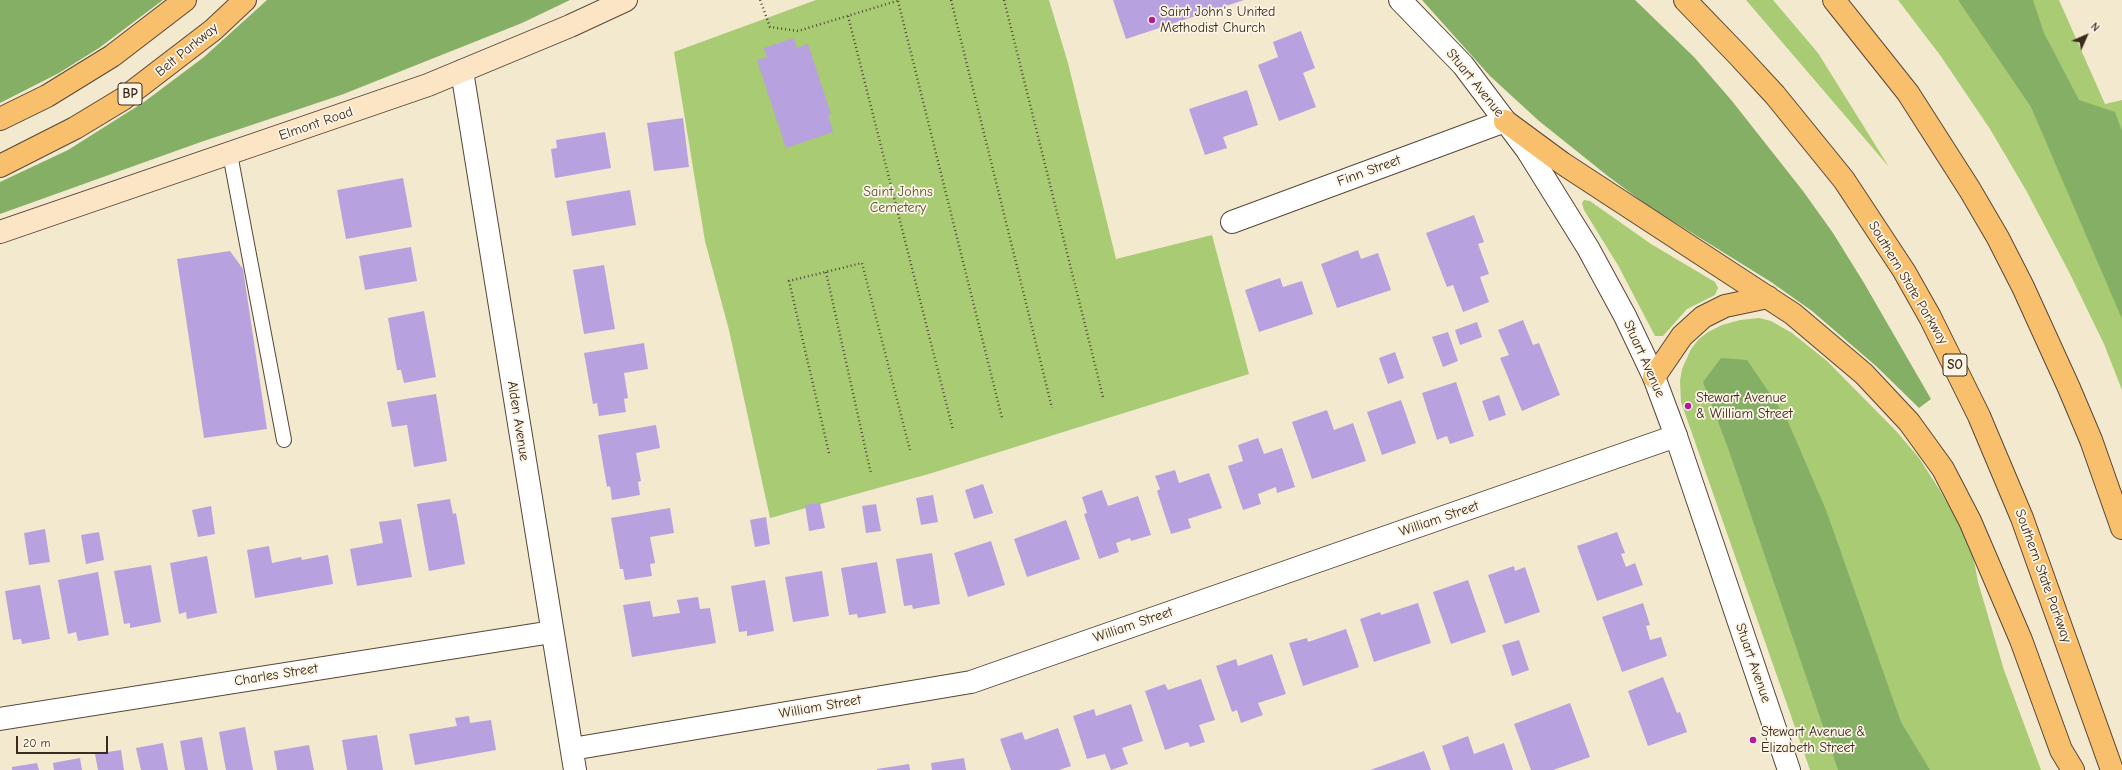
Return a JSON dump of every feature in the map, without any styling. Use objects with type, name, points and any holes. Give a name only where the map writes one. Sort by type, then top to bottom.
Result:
[{"type":"highway","points":[[0,119],[47,96],[112,56],[185,0]]},
{"type":"highway","name":"Belt Parkway","points":[[0,166],[75,128],[123,99],[207,35],[245,0]]},
{"type":"highway","name":"Southern State Parkway","points":[[1685,0],[1755,73],[1834,168],[1875,226],[1930,317],[1979,416],[2016,503],[2112,770]]},
{"type":"highway","points":[[1834,0],[1908,93],[1962,176],[1998,238],[2023,287],[2069,388],[2091,440],[2122,528]]},
{"type":"highway","points":[[1505,121],[1562,163],[1768,297],[1818,334],[1869,379],[1909,422],[1943,470],[1970,520],[2005,600],[2062,750],[2073,770]]},
{"type":"highway","points":[[1654,377],[1682,336],[1703,318],[1724,306],[1768,297]]},
{"type":"main road","name":"Elmont Road","points":[[0,232],[230,154],[462,71],[570,26],[626,0]]},
{"type":"street","name":"Stuart Avenue","points":[[1400,0],[1458,60],[1505,121],[1546,179],[1607,281],[1654,377],[1676,436],[1785,769]]},
{"type":"street","name":"Alden Avenue","points":[[462,71],[574,760]]},
{"type":"street","name":"Finn Street","points":[[1232,222],[1505,121]]},
{"type":"street","name":"William Street","points":[[574,760],[971,682],[1676,436]]},
{"type":"street","name":"Charles Street","points":[[0,719],[552,632]]},
{"type":"lane","points":[[230,154],[284,440]]},
{"type":"path","points":[[760,0],[770,26],[798,31],[899,0],[1002,418]]},
{"type":"path","points":[[951,0],[1052,408]]},
{"type":"path","points":[[1004,0],[1103,397]]},
{"type":"path","points":[[848,16],[953,430]]},
{"type":"path","points":[[829,453],[789,281],[862,263],[910,450]]},
{"type":"path","points":[[826,272],[871,474]]},
{"type":"green space","points":[[0,0],[163,0],[99,48],[59,73],[0,103]]},
{"type":"green space","points":[[267,0],[570,0],[522,23],[341,95],[198,143],[0,214],[0,182],[68,150],[144,102],[204,57]]},
{"type":"green space","name":"Saint Johns Cemetery","points":[[816,0],[1049,0],[1068,63],[1116,259],[1212,235],[1249,374],[932,473],[770,518],[729,330],[705,241],[674,52]]},
{"type":"green space","points":[[1422,0],[1635,0],[1694,57],[1732,101],[1803,191],[1833,233],[1864,283],[1931,399],[1919,408],[1876,366],[1812,311],[1771,282],[1647,205],[1609,177],[1539,121],[1490,76]]},
{"type":"green space","points":[[1746,0],[1773,0],[1818,53],[1889,167]]},
{"type":"green space","points":[[1898,0],[2059,0],[2105,104],[2122,100],[2122,390],[2104,344],[2069,272],[2027,192],[1990,129],[1940,55]]},
{"type":"green space","points":[[1958,0],[2033,0],[2044,33],[2079,100],[2115,112],[2122,131],[2122,319],[2031,107]]},
{"type":"green space","points":[[1584,200],[1590,201],[1651,244],[1715,282],[1718,288],[1715,295],[1687,309],[1663,336],[1655,336],[1619,267],[1584,210],[1582,203]]},
{"type":"green space","points":[[1759,318],[1771,321],[1792,333],[1827,361],[1897,432],[1919,458],[1939,489],[1963,530],[1972,550],[1978,582],[2004,670],[2041,770],[1810,770],[1681,402],[1680,381],[1682,369],[1691,349],[1699,339],[1708,332],[1722,325],[1740,320]]},
{"type":"green space","points":[[1721,358],[1747,360],[1786,417],[1826,510],[1901,722],[1930,770],[1838,770],[1728,448],[1703,382]]},
{"type":"building","name":"Saint John's United Methodist Church","points":[[1113,0],[1244,0],[1126,39]]},
{"type":"building","points":[[1301,31],[1315,68],[1303,73],[1316,107],[1279,121],[1258,65],[1278,57],[1273,42]]},
{"type":"building","points":[[794,38],[797,48],[808,44],[831,114],[828,115],[833,132],[786,148],[757,60],[767,57],[764,48]]},
{"type":"building","points":[[1247,90],[1258,125],[1223,137],[1227,148],[1205,155],[1189,109]]},
{"type":"building","points":[[683,118],[689,167],[654,171],[647,123]]},
{"type":"building","points":[[605,132],[611,168],[555,178],[551,149],[557,148],[556,140]]},
{"type":"building","points":[[403,178],[412,227],[346,239],[337,190]]},
{"type":"building","points":[[630,190],[636,225],[572,236],[566,201]]},
{"type":"building","points":[[1474,215],[1484,242],[1478,244],[1489,274],[1480,277],[1489,302],[1463,312],[1453,285],[1447,287],[1426,233]]},
{"type":"building","points":[[411,247],[417,281],[365,290],[359,256]]},
{"type":"building","points":[[1358,250],[1361,259],[1378,253],[1391,290],[1337,308],[1321,264]]},
{"type":"building","points":[[230,251],[243,269],[267,429],[204,438],[177,259]]},
{"type":"building","points":[[604,265],[615,329],[584,334],[573,270]]},
{"type":"building","points":[[1280,278],[1283,287],[1302,281],[1313,314],[1259,332],[1245,290]]},
{"type":"building","points":[[424,311],[436,377],[404,383],[401,370],[397,370],[388,318]]},
{"type":"building","points":[[1523,320],[1533,345],[1539,343],[1560,395],[1522,411],[1500,358],[1509,355],[1498,330]]},
{"type":"building","points":[[1477,322],[1482,337],[1460,345],[1455,330]]},
{"type":"building","points":[[1448,332],[1458,361],[1443,367],[1432,337]]},
{"type":"building","points":[[644,343],[648,369],[624,373],[628,398],[624,399],[626,412],[599,416],[597,403],[593,404],[584,353]]},
{"type":"building","points":[[1395,352],[1404,378],[1388,384],[1379,358]]},
{"type":"building","points":[[1456,382],[1474,436],[1450,444],[1447,436],[1437,440],[1422,393]]},
{"type":"building","points":[[436,394],[447,461],[414,467],[407,425],[392,427],[387,402]]},
{"type":"building","points":[[1499,395],[1506,415],[1489,421],[1482,401]]},
{"type":"building","points":[[1401,400],[1416,443],[1382,455],[1367,412]]},
{"type":"building","points":[[1327,410],[1334,430],[1353,423],[1366,461],[1312,479],[1292,422]]},
{"type":"building","points":[[656,425],[660,448],[636,453],[641,481],[638,482],[640,495],[612,500],[610,486],[607,487],[598,435]]},
{"type":"building","points":[[1258,438],[1264,454],[1282,448],[1295,487],[1277,493],[1276,487],[1258,494],[1261,504],[1243,510],[1228,466],[1243,461],[1238,445]]},
{"type":"building","points":[[1175,470],[1179,483],[1209,473],[1222,508],[1188,519],[1191,528],[1171,534],[1157,491],[1160,489],[1155,476]]},
{"type":"building","points":[[983,484],[993,513],[974,519],[965,490]]},
{"type":"building","points":[[1102,490],[1108,506],[1138,496],[1151,535],[1131,541],[1130,538],[1116,543],[1119,552],[1099,559],[1084,514],[1087,513],[1082,497]]},
{"type":"building","points":[[933,495],[938,522],[921,525],[916,498]]},
{"type":"building","points":[[450,499],[453,514],[456,513],[465,564],[429,571],[417,504]]},
{"type":"building","points":[[820,503],[825,528],[809,531],[805,505]]},
{"type":"building","points":[[876,504],[881,531],[866,533],[862,506]]},
{"type":"building","points":[[211,506],[215,534],[198,537],[192,510]]},
{"type":"building","points":[[670,508],[674,533],[650,537],[655,563],[650,564],[652,576],[625,580],[623,569],[620,569],[611,518]]},
{"type":"building","points":[[766,517],[770,544],[755,547],[750,520]]},
{"type":"building","points":[[401,519],[412,577],[357,586],[350,549],[383,543],[379,522]]},
{"type":"building","points":[[1066,520],[1080,559],[1027,577],[1014,539]]},
{"type":"building","points":[[45,529],[50,562],[29,565],[24,533]]},
{"type":"building","points":[[99,532],[104,560],[86,564],[81,535]]},
{"type":"building","points":[[1617,532],[1625,553],[1621,554],[1626,567],[1635,563],[1643,585],[1597,601],[1577,546]]},
{"type":"building","points":[[991,541],[1005,585],[968,597],[954,553]]},
{"type":"building","points":[[269,546],[272,563],[301,557],[302,560],[328,555],[333,584],[255,598],[247,550]]},
{"type":"building","points":[[932,553],[940,604],[913,609],[912,605],[904,606],[896,559]]},
{"type":"building","points":[[207,556],[217,613],[187,619],[186,612],[179,614],[170,563]]},
{"type":"building","points":[[877,562],[886,613],[858,618],[857,614],[849,615],[841,568]]},
{"type":"building","points":[[151,565],[161,622],[130,628],[130,623],[124,624],[114,571]]},
{"type":"building","points":[[1514,566],[1515,571],[1525,567],[1540,612],[1505,624],[1488,575]]},
{"type":"building","points":[[822,571],[829,616],[793,622],[785,577]]},
{"type":"building","points":[[98,572],[109,635],[78,641],[76,632],[68,634],[58,580]]},
{"type":"building","points":[[765,580],[774,631],[747,636],[747,631],[739,632],[731,586]]},
{"type":"building","points":[[1468,580],[1486,632],[1451,644],[1433,592]]},
{"type":"building","points":[[40,585],[50,639],[22,644],[21,639],[13,640],[5,591]]},
{"type":"building","points":[[698,597],[700,609],[710,608],[716,643],[632,657],[623,605],[650,601],[653,617],[680,613],[677,600]]},
{"type":"building","points":[[1418,603],[1431,643],[1374,662],[1360,619],[1380,612],[1381,615]]},
{"type":"building","points":[[1643,603],[1650,625],[1646,626],[1650,640],[1661,637],[1667,656],[1622,672],[1602,617]]},
{"type":"building","points":[[1346,629],[1359,667],[1303,686],[1289,643],[1307,638],[1308,642]]},
{"type":"building","points":[[1519,640],[1529,670],[1512,676],[1502,645]]},
{"type":"building","points":[[1272,654],[1286,694],[1258,703],[1263,715],[1241,723],[1237,710],[1232,712],[1216,666],[1236,659],[1238,666]]},
{"type":"building","points":[[1663,677],[1677,713],[1680,712],[1687,732],[1648,746],[1628,691]]},
{"type":"building","points":[[1201,679],[1215,720],[1199,725],[1205,742],[1190,747],[1188,742],[1165,750],[1145,691],[1165,684],[1168,690]]},
{"type":"building","points":[[1570,703],[1590,757],[1553,770],[1531,770],[1514,724]]},
{"type":"building","points":[[1131,704],[1143,741],[1122,748],[1128,764],[1111,770],[1105,754],[1087,759],[1073,716],[1094,709],[1096,716]]},
{"type":"building","points":[[469,716],[470,723],[491,720],[496,750],[415,765],[409,734],[457,726],[455,718]]},
{"type":"building","points":[[245,727],[253,770],[226,770],[219,732]]},
{"type":"building","points":[[1058,728],[1071,766],[1059,770],[1011,770],[1000,739],[1022,732],[1025,740]]},
{"type":"building","points":[[377,735],[383,770],[347,770],[342,740]]},
{"type":"building","points":[[1468,736],[1474,754],[1504,743],[1513,770],[1450,770],[1442,746]]},
{"type":"building","points":[[202,737],[208,770],[185,770],[180,741]]},
{"type":"building","points":[[163,743],[168,770],[141,770],[136,748]]},
{"type":"building","points":[[309,745],[314,770],[277,770],[274,751]]},
{"type":"building","points":[[121,750],[124,770],[98,770],[95,754]]},
{"type":"building","points":[[1424,751],[1431,770],[1370,770]]},
{"type":"building","points":[[80,758],[82,770],[54,770],[53,763]]},
{"type":"building","points":[[964,758],[966,770],[932,770],[931,763]]},
{"type":"building","points":[[37,763],[39,770],[12,770],[12,767]]},
{"type":"building","points":[[909,764],[910,770],[877,770],[877,769]]},
{"type":"place","name":"Saint John's United Methodist Church","points":[[1152,20]]},
{"type":"place","name":"Stewart Avenue & William Street","points":[[1688,406]]},
{"type":"place","name":"Stewart Avenue & Elizabeth Street","points":[[1753,740]]}]
